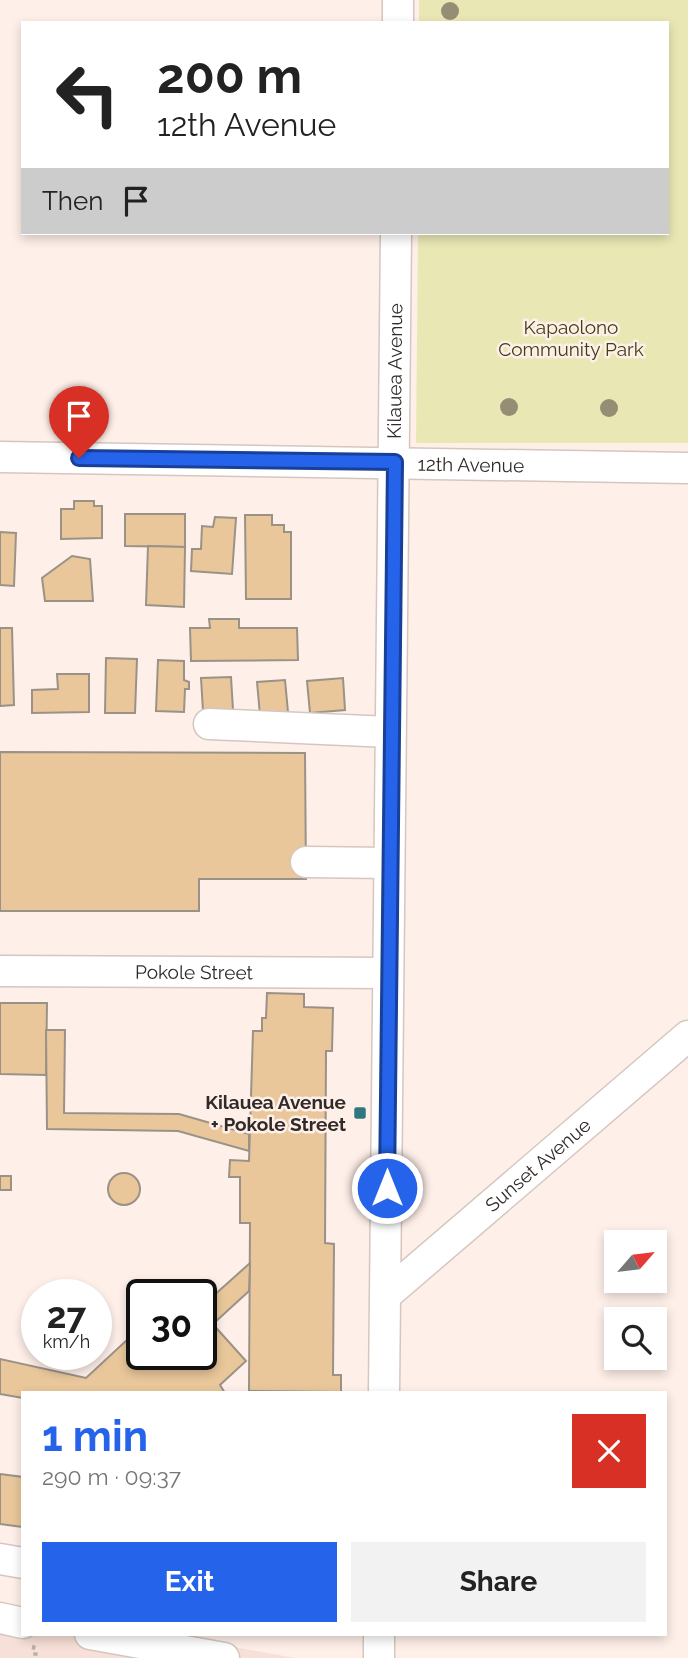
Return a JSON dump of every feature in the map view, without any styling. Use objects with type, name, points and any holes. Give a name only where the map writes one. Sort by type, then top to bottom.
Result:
[{"type":"street","points":[[398,0],[398,21]]},
{"type":"street","name":"Kilauea Avenue","points":[[384,1391],[396,235]]},
{"type":"street","name":"12th Avenue","points":[[0,457],[688,468]]},
{"type":"street","points":[[209,724],[390,732]]},
{"type":"street","points":[[306,862],[389,863]]},
{"type":"street","name":"Pokole Street","points":[[0,971],[388,973]]},
{"type":"street","name":"Sunset Avenue","points":[[387,1296],[688,1036]]},
{"type":"street","points":[[0,1559],[21,1563]]},
{"type":"street","points":[[0,1619],[21,1623]]},
{"type":"street","points":[[85,1658],[92,1636]]},
{"type":"street","points":[[99,1636],[224,1658]]},
{"type":"street","points":[[379,1636],[379,1658]]},
{"type":"shaded area","points":[[0,1603],[21,1608],[21,1636],[174,1636],[295,1658],[0,1658]]},
{"type":"green space","name":"Kapaolono Community Park","points":[[419,0],[688,0],[688,443],[416,443],[418,235],[669,235],[669,21],[419,21]]},
{"type":"building","points":[[74,501],[94,501],[94,506],[102,506],[102,538],[61,539],[61,509],[74,509]]},
{"type":"building","points":[[125,514],[185,514],[185,547],[125,546]]},
{"type":"building","points":[[245,515],[272,515],[272,525],[284,525],[284,532],[291,532],[291,599],[246,599]]},
{"type":"building","points":[[215,517],[236,518],[232,574],[191,571],[192,549],[201,549],[202,526],[213,527]]},
{"type":"building","points":[[0,532],[16,533],[14,586],[0,585]]},
{"type":"building","points":[[148,546],[185,547],[184,607],[146,605]]},
{"type":"building","points":[[72,556],[90,559],[93,601],[45,601],[42,578]]},
{"type":"building","points":[[209,619],[239,619],[239,628],[297,628],[298,660],[191,661],[190,628],[210,628]]},
{"type":"building","points":[[0,628],[12,628],[14,705],[0,706]]},
{"type":"building","points":[[106,658],[137,659],[135,713],[105,713]]},
{"type":"building","points":[[158,660],[184,661],[184,680],[189,682],[189,689],[185,689],[184,712],[156,711]]},
{"type":"building","points":[[57,674],[89,674],[89,712],[32,713],[32,690],[58,689]]},
{"type":"building","points":[[231,677],[233,710],[203,711],[201,678]]},
{"type":"building","points":[[343,678],[345,710],[310,713],[307,681]]},
{"type":"building","points":[[285,680],[288,712],[260,715],[257,682]]},
{"type":"building","points":[[0,752],[305,753],[306,879],[199,879],[199,911],[0,911]]},
{"type":"building","points":[[267,993],[304,994],[304,1007],[333,1008],[332,1051],[326,1051],[325,1243],[334,1244],[333,1375],[341,1375],[341,1391],[249,1391],[250,1223],[240,1223],[240,1177],[229,1177],[230,1160],[249,1161],[253,1031],[262,1031],[262,1018],[266,1018]]},
{"type":"building","points":[[0,1003],[47,1003],[46,1075],[0,1074]]},
{"type":"building","points":[[46,1030],[65,1030],[64,1113],[179,1114],[249,1134],[249,1151],[178,1131],[47,1129]]},
{"type":"building","points":[[124,1173],[135,1178],[140,1189],[135,1200],[124,1205],[113,1200],[108,1189],[113,1178]]},
{"type":"building","points":[[0,1176],[11,1176],[11,1190],[0,1190]]},
{"type":"building","points":[[250,1263],[249,1291],[217,1320],[217,1293]]},
{"type":"building","points":[[217,1329],[246,1361],[220,1385],[224,1391],[21,1391],[21,1398],[0,1394],[0,1359],[21,1364],[21,1370],[50,1370],[86,1378],[95,1370],[112,1370],[112,1354],[126,1341],[126,1370],[217,1370]]},
{"type":"building","points":[[0,1474],[21,1477],[21,1527],[0,1524]]},
{"type":"place","name":"Kilauea Avenue + Pokole Street","points":[[360,1113]]},
{"type":"route","points":[[79,458],[395,462],[387,1188]]}]
